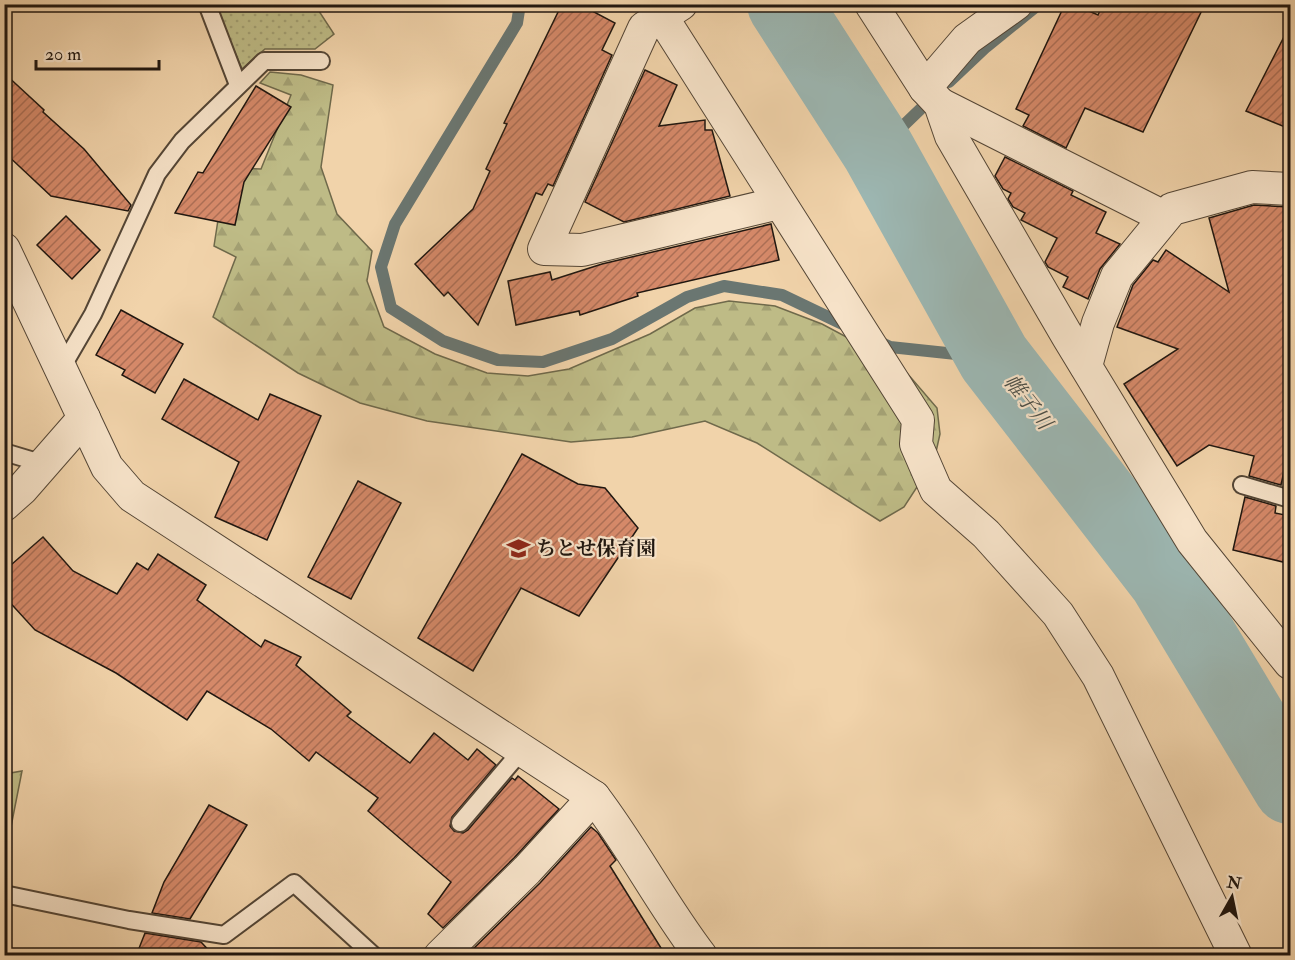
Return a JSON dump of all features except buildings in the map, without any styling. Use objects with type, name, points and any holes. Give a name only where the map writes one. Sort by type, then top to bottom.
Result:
[{"type":"street","points":[[871,4],[933,96],[951,136],[1192,541],[1290,663]]},
{"type":"street","points":[[933,96],[967,39],[1016,4]]},
{"type":"street","points":[[779,203],[582,250],[544,249],[644,28],[671,11],[779,203],[918,420],[916,444],[936,490],[986,534],[1058,614],[1098,676],[1236,956]]},
{"type":"street","points":[[933,96],[1164,217]]},
{"type":"street","points":[[1086,366],[1098,323],[1117,276],[1172,209],[1252,187],[1290,189]]},
{"type":"street","points":[[4,249],[107,467],[132,496],[594,797],[615,825],[676,923],[701,956]]},
{"type":"street","points":[[4,505],[84,418]]},
{"type":"street","points":[[440,956],[527,870],[594,797]]},
{"type":"lane","points":[[207,4],[238,86]]},
{"type":"lane","points":[[61,369],[93,314],[158,174],[182,141],[264,61],[321,61]]},
{"type":"lane","points":[[4,452],[44,464]]},
{"type":"lane","points":[[1242,485],[1290,499]]},
{"type":"lane","points":[[460,823],[522,750]]},
{"type":"lane","points":[[4,894],[129,920],[224,935],[294,883],[374,956]]},
{"type":"green space","points":[[215,5],[315,5],[334,34],[315,49],[265,49],[242,69]]},
{"type":"green space","points":[[270,72],[301,75],[333,85],[321,167],[337,214],[372,251],[367,281],[384,327],[435,354],[487,373],[528,376],[569,369],[650,334],[695,308],[729,301],[775,306],[822,324],[901,366],[937,408],[940,434],[934,461],[904,507],[880,521],[757,443],[705,421],[632,437],[571,442],[427,421],[360,403],[298,373],[213,317],[236,257],[214,246],[226,168],[261,169],[291,95],[260,83]]},
{"type":"green space","points":[[22,771],[5,857],[5,774]]},
{"type":"waterway","points":[[520,4],[517,23],[395,224],[381,267],[391,308],[443,341],[498,360],[543,362],[612,339],[687,297],[724,286],[782,295],[851,328]]},
{"type":"waterway","name":"帷子川","points":[[784,4],[878,150],[994,358],[1165,579],[1290,787]]},
{"type":"waterway","points":[[949,82],[986,47],[1039,4]]},
{"type":"waterway","points":[[878,150],[932,98]]},
{"type":"waterway","points":[[877,341],[890,347],[994,358]]},
{"type":"place","name":"ちとせ保育園","points":[[518,548]]}]
